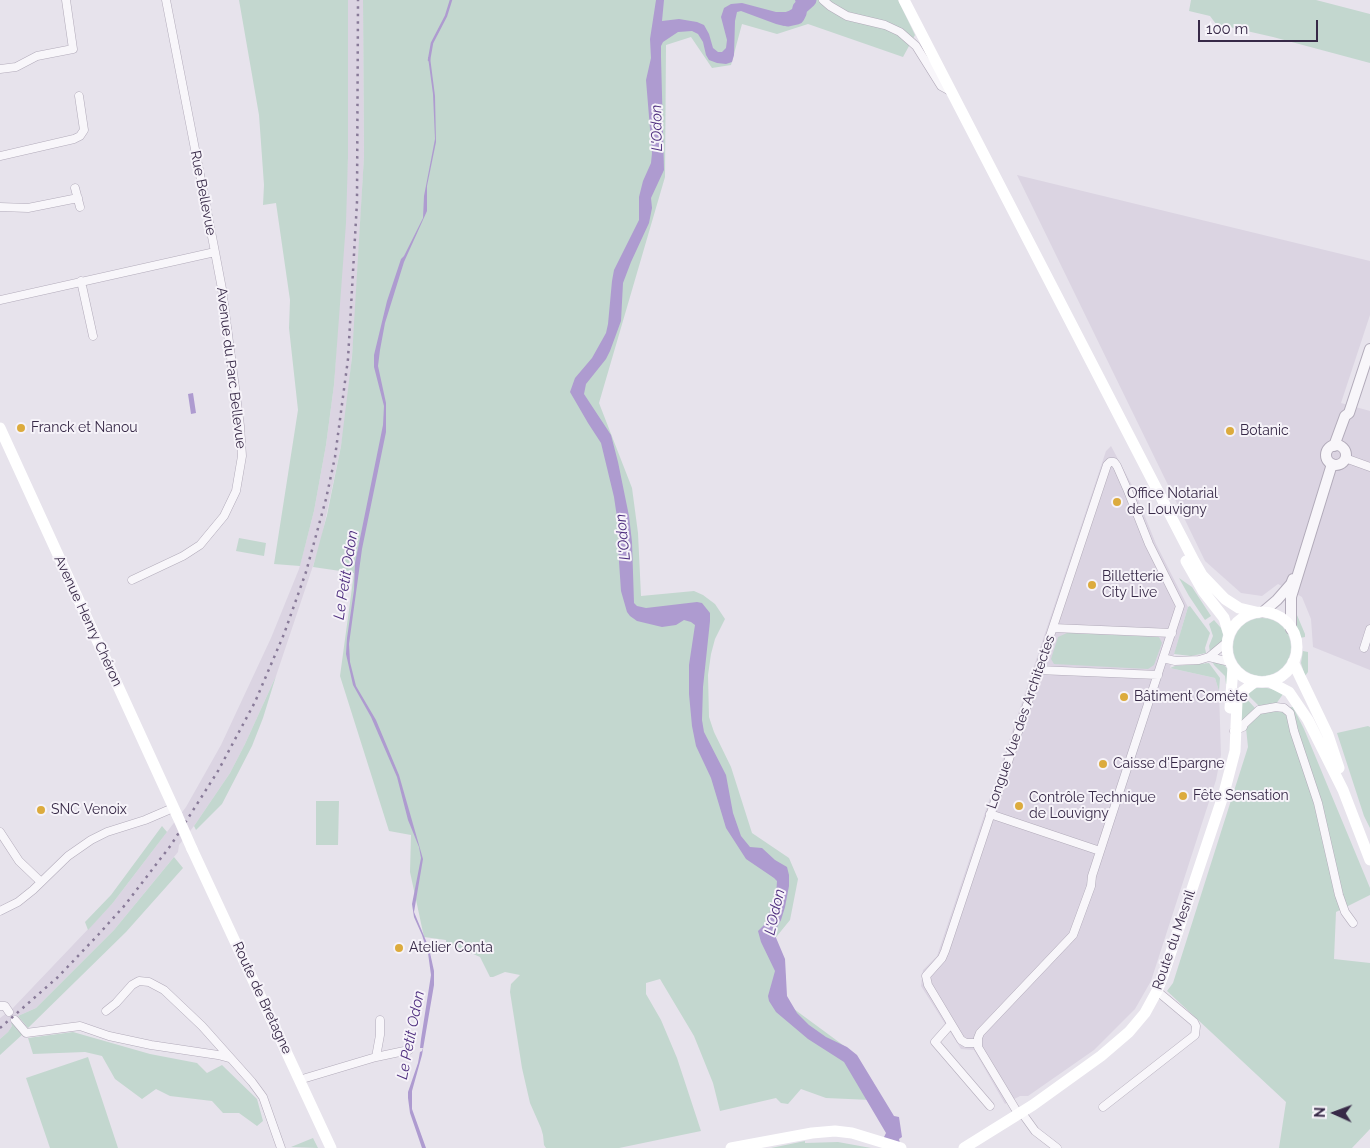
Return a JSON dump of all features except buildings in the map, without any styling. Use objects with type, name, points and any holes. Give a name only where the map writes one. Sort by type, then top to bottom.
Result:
[{"type":"main road","points":[[904,0],[1202,575],[1232,604],[1279,616],[1291,628],[1296,642],[1296,655],[1283,675],[1268,681],[1256,681],[1243,676],[1232,665],[1228,656],[1228,626],[1203,591],[1187,564],[1164,513],[1157,490]]},
{"type":"main road","name":"Avenue Henry Chéron","points":[[0,428],[192,849]]},
{"type":"main road","points":[[1228,639],[1239,620],[1259,612]]},
{"type":"main road","points":[[1293,662],[1334,750],[1343,790]]},
{"type":"main road","name":"Route du Mesnil","points":[[964,1148],[1020,1114],[1116,1044],[1145,1012],[1157,991],[1210,834],[1235,751],[1232,665]]},
{"type":"main road","name":"Route du Mesnil","points":[[1233,731],[1237,701],[1242,692],[1256,681]]},
{"type":"main road","points":[[1268,681],[1284,688],[1298,703],[1319,740],[1343,790],[1370,860]]},
{"type":"main road","name":"Route de Bretagne","points":[[192,849],[331,1148]]},
{"type":"main road","points":[[731,1148],[818,1132],[835,1131],[876,1139],[901,1148]]},
{"type":"street","points":[[0,69],[16,66],[37,56],[73,49],[66,0]]},
{"type":"street","name":"Rue Bellevue","points":[[0,300],[81,280],[215,252],[166,0]]},
{"type":"street","points":[[822,0],[847,16],[885,25],[900,32],[916,46],[941,86],[950,91]]},
{"type":"street","points":[[0,156],[80,136],[84,130],[80,96]]},
{"type":"street","points":[[75,188],[80,207]]},
{"type":"street","points":[[0,207],[28,208],[78,198]]},
{"type":"street","name":"Avenue du Parc Bellevue","points":[[132,580],[183,556],[200,544],[224,516],[236,491],[242,456],[240,426],[222,289],[215,252]]},
{"type":"street","points":[[81,280],[93,336]]},
{"type":"street","points":[[1338,447],[1345,416],[1349,413],[1370,350]]},
{"type":"street","points":[[1338,447],[1346,454],[1345,458],[1340,464],[1332,464],[1326,456],[1328,449],[1338,447]]},
{"type":"street","points":[[1345,458],[1370,467]]},
{"type":"street","name":"Longue Vue des Architectes","points":[[951,1024],[928,985],[926,978],[944,955],[1107,465],[1110,462],[1114,462],[1117,466],[1149,544],[1180,606],[1172,633]]},
{"type":"street","points":[[1291,628],[1291,596],[1332,464]]},
{"type":"street","points":[[1259,612],[1277,600],[1290,584],[1304,553]]},
{"type":"street","points":[[1053,628],[1172,633],[1100,851],[1092,876],[1091,886],[1073,935],[980,1033],[977,1043],[1020,1114],[1035,1131],[1056,1148]]},
{"type":"street","points":[[1364,648],[1370,629]]},
{"type":"street","points":[[1164,658],[1182,661],[1210,657],[1228,639]]},
{"type":"street","points":[[1210,657],[1232,665]]},
{"type":"street","points":[[1038,670],[1158,675]]},
{"type":"street","points":[[1233,731],[1243,727],[1260,710],[1276,707],[1284,708],[1290,713],[1294,731],[1318,803],[1339,895],[1345,912],[1353,923]]},
{"type":"street","points":[[0,911],[18,902],[68,856],[91,840],[107,832],[175,811]]},
{"type":"street","points":[[990,814],[1100,851]]},
{"type":"street","points":[[0,832],[18,861],[41,882]]},
{"type":"street","points":[[106,1011],[132,985],[139,981],[149,982],[164,990],[189,1013],[252,1082],[263,1097],[281,1148]]},
{"type":"street","points":[[1103,1107],[1195,1035],[1196,1026],[1194,1022],[1157,991]]},
{"type":"street","points":[[0,1006],[5,1006],[8,1012]]},
{"type":"street","points":[[15,1020],[26,1033],[80,1026],[118,1038],[229,1058]]},
{"type":"street","points":[[376,1057],[380,1035],[380,1020]]},
{"type":"street","points":[[977,1043],[963,1043],[951,1024],[935,1042],[990,1106]]},
{"type":"street","points":[[299,1080],[376,1057],[409,1050]]},
{"type":"shaded area","points":[[348,0],[363,0],[364,156],[355,322],[347,411],[320,545],[276,676],[230,773],[179,845],[178,852],[114,930],[36,1008],[18,1016],[11,1023],[12,1026],[8,1032],[0,1039],[0,1018],[12,1009],[112,904],[186,807],[221,745],[271,638],[299,569],[314,511],[326,445],[334,385],[348,157]]},
{"type":"shaded area","points":[[1017,175],[1370,261],[1370,315],[1341,403],[1370,411],[1370,670],[1313,647],[1311,619],[1302,597],[1278,584],[1262,596],[1241,593],[1205,561]]},
{"type":"shaded area","points":[[1111,446],[1134,489],[1156,544],[1188,607],[1170,668],[1215,678],[1219,691],[1221,755],[1216,780],[1151,981],[1135,1009],[1094,1050],[1028,1096],[1020,1096],[1005,1104],[974,1050],[961,1049],[921,986],[923,970],[937,956],[1106,451]]},
{"type":"green space","points":[[239,0],[348,0],[346,223],[334,385],[326,445],[314,511],[300,566],[274,564],[298,410],[289,328],[290,300],[276,203],[263,205],[264,185],[259,115]]},
{"type":"green space","points":[[363,0],[898,0],[915,35],[903,57],[808,24],[777,34],[742,24],[731,65],[712,68],[691,37],[666,45],[665,177],[599,403],[632,488],[638,533],[641,596],[694,591],[715,604],[725,619],[715,639],[711,654],[708,675],[709,717],[731,767],[752,833],[789,858],[798,879],[790,920],[773,941],[786,976],[779,998],[847,1048],[871,1100],[826,1098],[801,1089],[788,1104],[781,1103],[776,1098],[720,1111],[713,1083],[694,1036],[660,979],[646,983],[646,994],[661,1020],[677,1058],[701,1131],[619,1148],[546,1148],[541,1128],[530,1103],[522,1068],[510,992],[511,984],[520,975],[505,972],[490,977],[480,957],[446,942],[446,940],[424,937],[410,872],[411,835],[389,831],[340,676],[354,573],[313,567],[327,515],[341,446],[352,357],[364,156]]},
{"type":"green space","points":[[1191,0],[1316,0],[1370,14],[1370,63],[1216,24],[1210,16],[1189,11]]},
{"type":"green space","points":[[239,538],[266,543],[264,556],[236,551]]},
{"type":"green space","points":[[1179,578],[1192,587],[1211,616],[1205,620]]},
{"type":"green space","points":[[1190,606],[1210,633],[1205,648],[1206,653],[1191,656],[1174,654],[1188,607]]},
{"type":"green space","points":[[1294,608],[1305,637],[1300,638],[1294,620]]},
{"type":"green space","points":[[1256,618],[1268,618],[1278,622],[1287,631],[1291,653],[1283,668],[1268,676],[1256,676],[1246,672],[1237,663],[1233,653],[1233,641],[1237,631],[1246,622]]},
{"type":"green space","points":[[1214,620],[1221,628],[1223,634],[1222,641],[1218,647],[1210,652],[1209,646],[1213,636],[1209,624]]},
{"type":"green space","points":[[1067,633],[1159,637],[1162,643],[1154,665],[1148,669],[1054,664],[1051,659],[1058,637]]},
{"type":"green space","points":[[1303,651],[1308,652],[1308,672],[1305,676],[1301,663]]},
{"type":"green space","points":[[1212,661],[1223,664],[1226,667],[1229,672],[1229,684],[1226,684],[1225,676]]},
{"type":"green space","points":[[1209,663],[1220,678],[1219,691],[1215,678],[1170,668],[1175,666]]},
{"type":"green space","points":[[276,676],[252,746],[222,804],[196,830],[194,826],[230,773]]},
{"type":"green space","points":[[1267,688],[1283,692],[1283,694],[1276,704],[1260,707],[1246,693],[1251,689]]},
{"type":"green space","points":[[1244,696],[1255,710],[1245,720],[1240,722],[1239,707]]},
{"type":"green space","points":[[1293,707],[1304,729],[1370,888],[1370,895],[1336,912],[1334,959],[1370,963],[1370,1129],[1352,1148],[1279,1148],[1286,1102],[1167,991],[1173,983],[1248,747],[1246,728],[1265,710]]},
{"type":"green space","points":[[1370,727],[1370,828],[1364,816],[1337,733]]},
{"type":"green space","points":[[316,801],[339,801],[338,845],[316,845]]},
{"type":"green space","points":[[162,826],[167,832],[112,904],[88,930],[85,922],[111,895]]},
{"type":"green space","points":[[174,857],[183,868],[126,932],[28,1028],[18,1016],[36,1008],[114,930]]},
{"type":"green space","points":[[11,1023],[16,1023],[23,1034],[0,1055],[0,1039],[8,1032],[12,1026]]},
{"type":"green space","points":[[73,1032],[150,1054],[197,1063],[207,1073],[222,1065],[257,1099],[263,1121],[257,1126],[239,1113],[223,1113],[212,1101],[170,1096],[156,1089],[142,1099],[115,1079],[102,1056],[85,1052],[33,1054],[28,1038]]},
{"type":"green space","points":[[88,1057],[118,1148],[50,1148],[26,1078]]},
{"type":"green space","points":[[313,1138],[318,1148],[291,1147]]},
{"type":"green space","points":[[805,1141],[805,1143],[838,1142],[871,1148],[771,1148]]},
{"type":"water","points":[[656,0],[664,0],[662,21],[679,19],[704,25],[713,48],[718,52],[722,52],[726,48],[727,40],[721,17],[724,8],[731,4],[742,3],[776,12],[787,12],[797,6],[795,0],[800,0],[803,13],[796,22],[784,26],[741,11],[737,12],[734,55],[732,62],[726,64],[709,60],[703,42],[698,34],[692,31],[678,32],[663,42],[661,57],[664,170],[651,198],[652,208],[649,223],[623,283],[621,321],[606,359],[586,384],[584,394],[611,435],[618,462],[629,516],[632,542],[634,603],[637,606],[646,608],[697,602],[702,603],[710,613],[703,687],[702,720],[704,732],[726,775],[733,813],[741,836],[750,847],[762,848],[775,860],[787,867],[789,886],[785,907],[774,933],[785,959],[787,996],[797,1013],[809,1025],[857,1055],[894,1116],[899,1117],[902,1137],[899,1139],[901,1148],[883,1139],[886,1133],[844,1062],[808,1039],[776,1012],[769,1001],[768,996],[775,971],[761,942],[758,931],[767,922],[776,897],[777,881],[746,859],[726,828],[711,778],[696,746],[689,694],[689,665],[695,625],[684,620],[676,625],[662,627],[637,621],[627,612],[621,591],[618,547],[619,531],[614,497],[601,443],[570,392],[575,378],[592,358],[606,333],[614,270],[639,220],[639,197],[643,181],[651,163],[652,153],[646,80],[651,58],[650,39]]},
{"type":"water","points":[[428,57],[430,57],[435,96],[436,142],[427,186],[427,211],[404,262],[385,323],[380,350],[378,366],[386,403],[386,432],[362,549],[349,644],[350,662],[356,686],[376,720],[399,775],[423,859],[414,912],[429,948],[434,971],[434,985],[422,1055],[412,1091],[412,1109],[426,1148],[422,1148],[410,1113],[408,1098],[408,1092],[420,1052],[423,1048],[420,1048],[431,975],[428,953],[414,917],[412,904],[421,858],[419,847],[408,820],[397,777],[371,717],[353,685],[346,654],[354,590],[355,563],[383,425],[384,406],[374,367],[374,355],[387,301],[401,259],[423,218],[424,196],[435,139],[433,94]]},
{"type":"water","points":[[193,393],[196,413],[191,414],[188,394]]},
{"type":"waterway","name":"Le Petit Odon","points":[[429,60],[432,43],[446,16],[451,0]]},
{"type":"waterway","name":"L'Odon","points":[[788,19],[797,17],[800,8],[809,0]]},
{"type":"railway","points":[[0,1028],[58,977],[98,935],[125,905],[171,845],[218,771],[255,702],[284,634],[306,572],[326,499],[335,457],[348,359],[357,202],[358,0]]},
{"type":"place","name":"Franck et Nanou","points":[[21,428]]},
{"type":"place","name":"Botanic","points":[[1230,431]]},
{"type":"place","name":"Office Notarial de Louvigny","points":[[1117,502]]},
{"type":"place","name":"Billetterie City Live","points":[[1092,585]]},
{"type":"place","name":"Bâtiment Comète","points":[[1124,697]]},
{"type":"place","name":"Caisse d'Epargne","points":[[1103,764]]},
{"type":"place","name":"Fête Sensation","points":[[1183,796]]},
{"type":"place","name":"Contrôle Technique de Louvigny","points":[[1019,806]]},
{"type":"place","name":"SNC Venoix","points":[[41,810]]},
{"type":"place","name":"Atelier Conta","points":[[399,948]]}]
